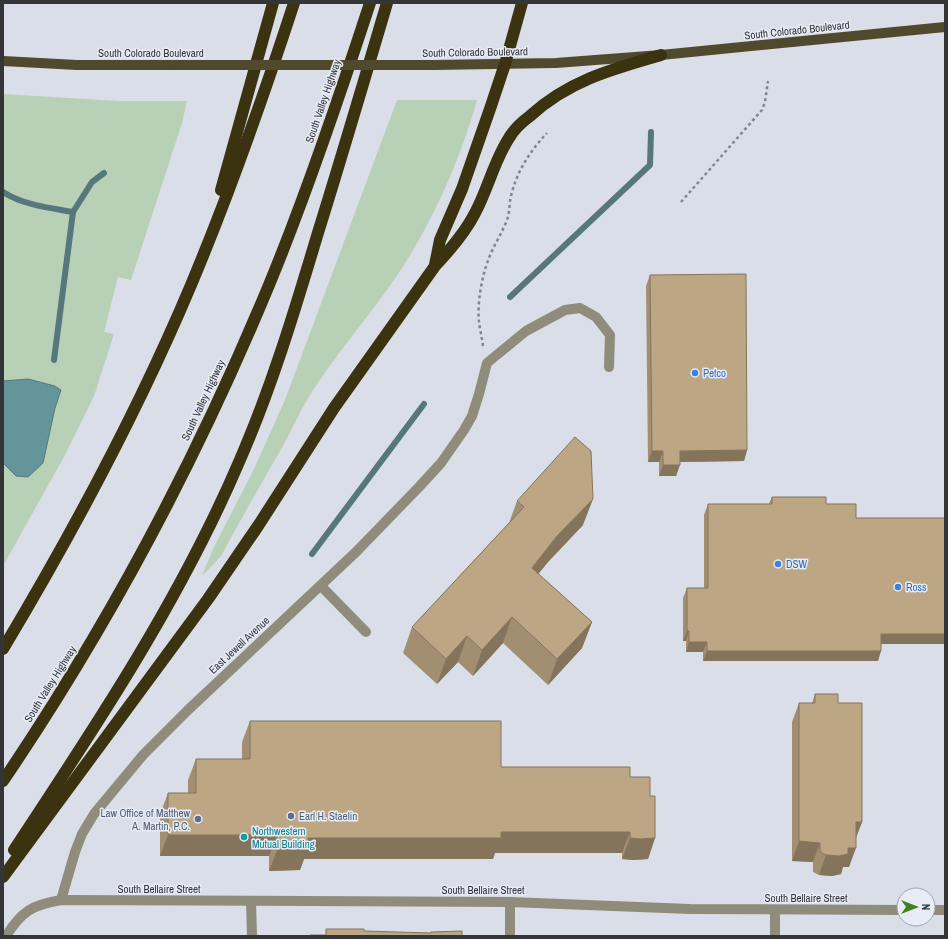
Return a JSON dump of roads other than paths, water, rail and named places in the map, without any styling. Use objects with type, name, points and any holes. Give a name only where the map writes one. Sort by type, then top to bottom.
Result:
[{"type":"highway","points":[[205,251],[272,3]]},
{"type":"highway","points":[[3,649],[68,537],[116,446],[171,330],[205,251],[259,108],[294,3]]},
{"type":"highway","name":"South Valley Highway","points":[[3,781],[72,674],[122,589],[166,507],[206,427],[253,322],[288,238],[325,136],[370,3]]},
{"type":"highway","points":[[3,866],[93,729],[151,635],[199,546],[239,463],[268,388],[289,325],[387,3]]},
{"type":"highway","points":[[435,266],[440,240],[474,157],[505,64],[522,3]]},
{"type":"highway","points":[[3,877],[208,599],[258,526],[312,440],[435,266],[452,248],[476,213],[493,171],[509,138],[519,125],[546,102],[564,90],[587,78],[621,66],[661,55]]},
{"type":"main road","name":"South Colorado Boulevard","points":[[3,61],[77,65],[435,65],[556,63],[661,55],[945,27]]},
{"type":"street","name":"East Jewell Avenue","points":[[61,900],[73,858],[82,834],[94,814],[119,782],[188,710],[321,586],[377,531],[441,463],[472,416],[486,363],[526,331],[566,310],[580,308],[596,317],[610,335],[609,367]]},
{"type":"street","points":[[321,586],[366,632]]},
{"type":"street","points":[[6,936],[15,922],[29,910],[42,904],[61,900]]},
{"type":"street","name":"South Bellaire Street","points":[[61,900],[510,902],[690,909],[896,910]]},
{"type":"street","points":[[251,901],[252,936]]},
{"type":"street","points":[[510,902],[510,936]]},
{"type":"street","points":[[775,910],[775,936]]},
{"type":"water","points":[[28,379],[55,386],[61,390],[55,408],[43,463],[28,477],[16,476],[3,463],[3,381]]},
{"type":"waterway","points":[[510,297],[650,165],[651,132]]},
{"type":"waterway","points":[[54,360],[73,212],[92,182],[104,173]]},
{"type":"waterway","points":[[3,192],[28,203],[73,212]]},
{"type":"waterway","points":[[312,554],[424,404]]},
{"type":"place","name":"Petco","points":[[695,373]]},
{"type":"place","name":"DSW","points":[[778,564]]},
{"type":"place","name":"Ross","points":[[898,587]]},
{"type":"place","name":"Earl H. Staelin","points":[[291,816]]},
{"type":"place","name":"Law Office of Matthew A. Martin, P.C.","points":[[198,819]]},
{"type":"place","name":"Northwestern Mutual Building","points":[[244,837]]}]
